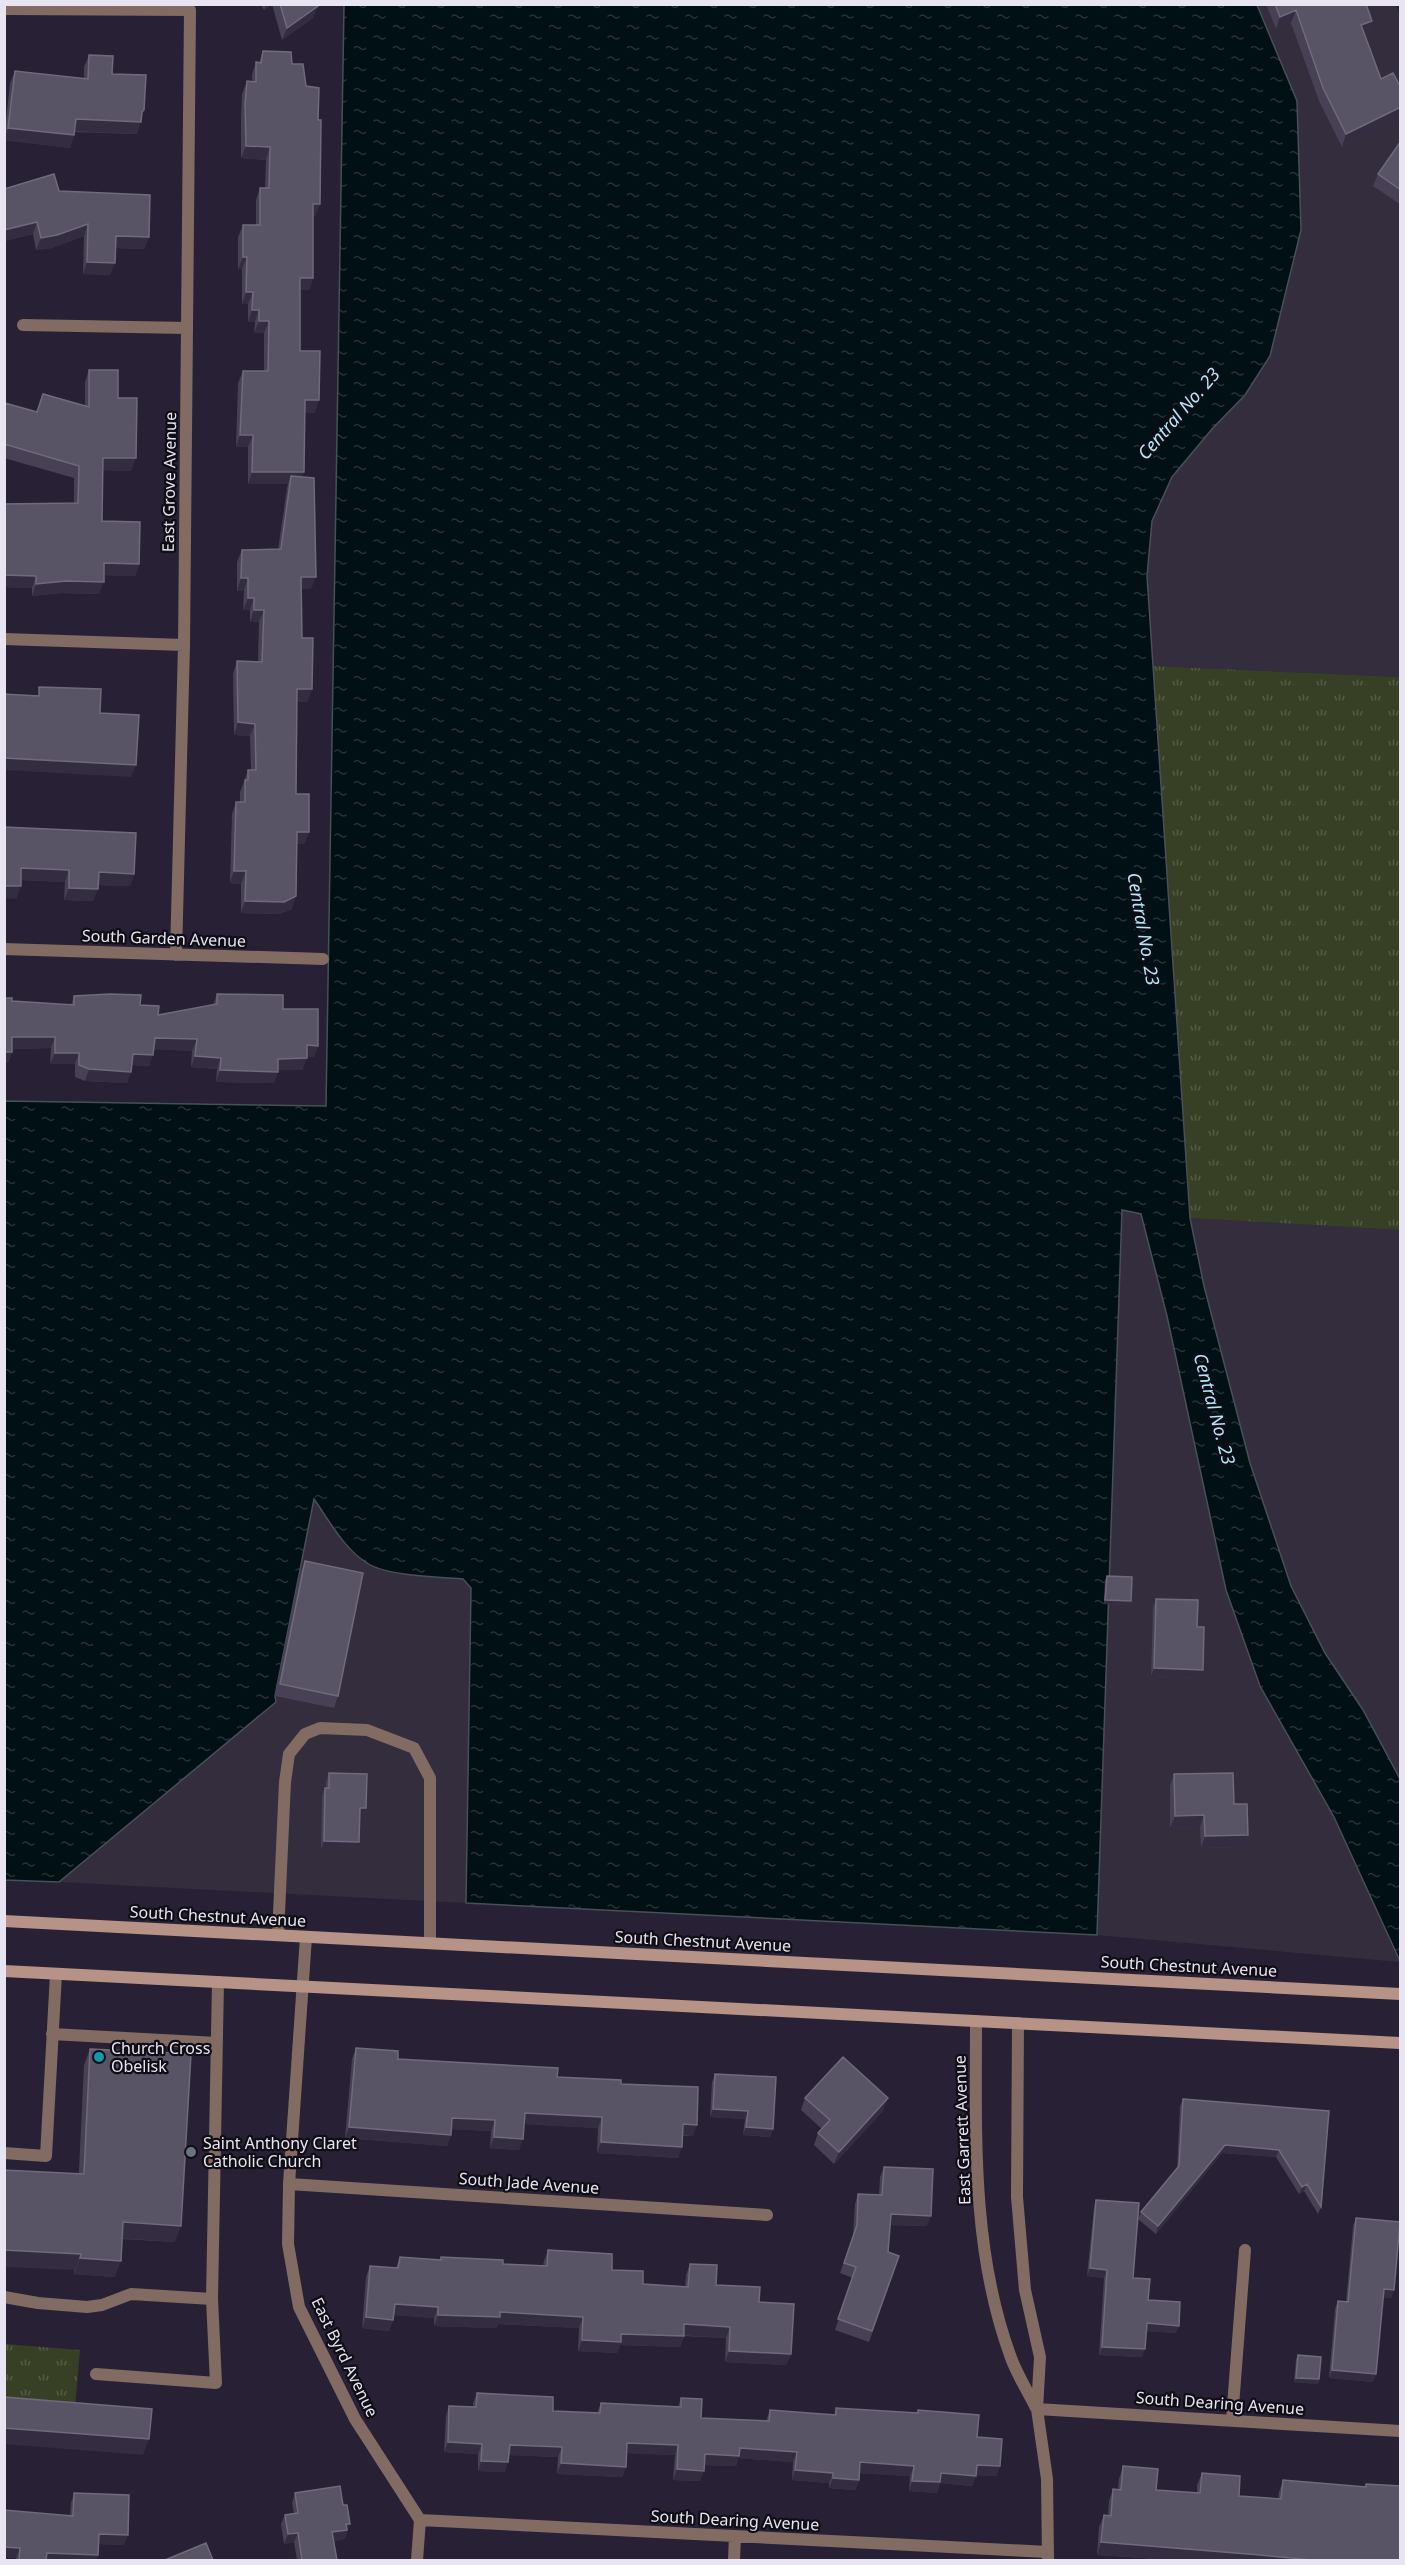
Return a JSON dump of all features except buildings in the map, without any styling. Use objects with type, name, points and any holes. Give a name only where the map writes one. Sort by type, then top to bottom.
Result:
[{"type":"main road","name":"South Chestnut Avenue","points":[[4,1922],[1401,1994]]},
{"type":"main road","points":[[4,1971],[1401,2043]]},
{"type":"street","name":"East Grove Avenue","points":[[6,7],[190,10],[184,645],[176,955]]},
{"type":"street","points":[[23,325],[187,328]]},
{"type":"street","points":[[4,639],[184,645]]},
{"type":"street","name":"South Garden Avenue","points":[[4,949],[323,959]]},
{"type":"street","points":[[278,1935],[285,1782],[289,1754],[305,1734],[320,1728],[367,1730],[414,1748],[430,1778],[430,1943]]},
{"type":"street","name":"East Byrd Avenue","points":[[306,1937],[289,2184],[288,2244],[299,2307],[355,2419],[420,2520]]},
{"type":"street","points":[[4,2153],[46,2156],[56,1974]]},
{"type":"street","points":[[96,2374],[216,2383],[212,2299],[219,1982]]},
{"type":"street","name":"East Garrett Avenue","points":[[976,2021],[976,2179],[986,2259],[997,2312],[1010,2356],[1037,2409]]},
{"type":"street","name":"East Garrett Avenue","points":[[1018,2023],[1017,2197],[1025,2290],[1040,2357],[1037,2409],[1047,2479],[1048,2556]]},
{"type":"street","points":[[52,2034],[217,2043]]},
{"type":"street","name":"South Jade Avenue","points":[[289,2184],[767,2215]]},
{"type":"street","points":[[1232,2419],[1245,2250]]},
{"type":"street","points":[[4,2296],[38,2303],[87,2307],[102,2305],[131,2294],[212,2299]]},
{"type":"street","name":"South Dearing Avenue","points":[[1037,2409],[1232,2419],[1401,2432]]},
{"type":"street","points":[[417,2560],[420,2520]]},
{"type":"street","name":"South Dearing Avenue","points":[[420,2520],[735,2536],[1048,2556]]},
{"type":"street","points":[[734,2560],[735,2536]]},
{"type":"shaded area","points":[[1257,5],[1396,5],[1400,16],[1400,677],[1153,666],[1147,576],[1152,521],[1172,477],[1212,429],[1245,395],[1288,286],[1301,230],[1297,101]]},
{"type":"shaded area","points":[[1122,1210],[1141,1214],[1167,1316],[1226,1590],[1260,1685],[1334,1817],[1400,1962],[1097,1935]]},
{"type":"shaded area","points":[[1190,1218],[1400,1230],[1400,1779],[1363,1710],[1325,1653],[1291,1586],[1250,1463],[1204,1286]]},
{"type":"shaded area","points":[[314,1498],[346,1544],[406,1574],[463,1579],[471,1588],[466,1903],[59,1882],[276,1702],[275,1696]]},
{"type":"green space","points":[[1153,666],[1400,677],[1400,1230],[1190,1218]]},
{"type":"green space","points":[[4,2344],[80,2350],[74,2419],[5,2414]]},
{"type":"water","name":"Central No. 23","points":[[344,5],[1257,5],[1297,101],[1301,230],[1270,356],[1245,395],[1212,429],[1172,477],[1152,521],[1147,576],[1190,1218],[1204,1286],[1250,1463],[1291,1586],[1325,1653],[1363,1710],[1400,1779],[1400,1961],[1334,1817],[1260,1686],[1226,1590],[1167,1316],[1141,1214],[1122,1210],[1097,1935],[466,1903],[471,1588],[463,1579],[387,1571],[367,1563],[344,1542],[314,1499],[275,1696],[276,1702],[59,1882],[5,1880],[5,1101],[326,1106]]},
{"type":"place","name":"Church Cross Obelisk","points":[[99,2057]]},
{"type":"place","name":"Saint Anthony Claret Catholic Church","points":[[191,2152]]}]
